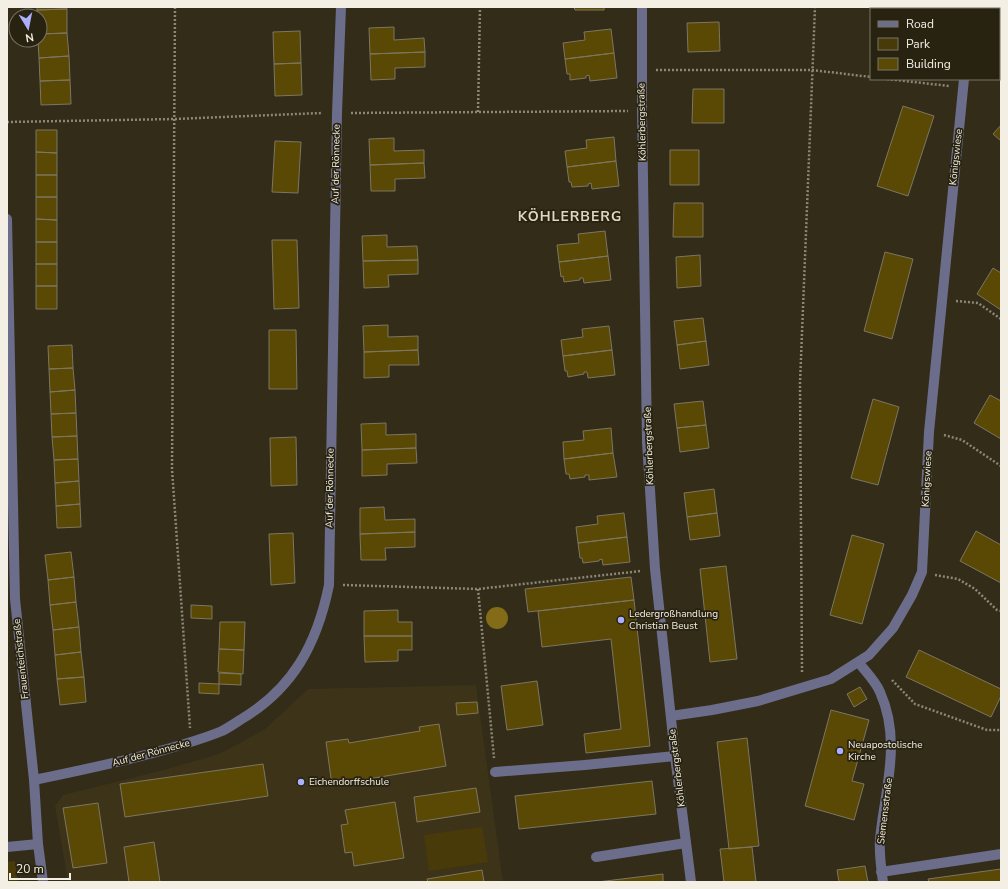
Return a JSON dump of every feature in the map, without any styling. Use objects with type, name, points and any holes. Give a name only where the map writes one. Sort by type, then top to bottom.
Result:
[{"type":"street","name":"Auf der Rönnecke","points":[[34,780],[120,762],[191,743],[224,730],[252,714],[272,698],[288,680],[304,658],[316,633],[324,610],[329,585],[337,113],[341,7]]},
{"type":"street","name":"Köhlerbergstraße","points":[[642,7],[647,442],[655,569],[675,756],[691,882]]},
{"type":"street","name":"Königswiese","points":[[671,716],[758,701],[831,678],[859,663],[869,655],[893,628],[912,595],[922,572],[929,432],[963,83]]},
{"type":"street","name":"Frauenteichstraße","points":[[7,219],[10,532],[15,599],[34,780],[38,844],[43,882]]},
{"type":"street","name":"Siemensstraße","points":[[859,663],[880,691],[887,711],[891,730],[891,759],[880,841],[881,872],[883,882]]},
{"type":"street","points":[[495,772],[675,756]]},
{"type":"street","points":[[596,857],[686,843]]},
{"type":"street","points":[[7,847],[38,844]]},
{"type":"street","points":[[881,872],[1001,854]]},
{"type":"path","points":[[175,7],[172,469],[191,743]]},
{"type":"path","points":[[478,112],[480,7]]},
{"type":"path","points":[[803,688],[800,383],[815,7]]},
{"type":"path","points":[[642,70],[812,70],[870,77]]},
{"type":"path","points":[[907,80],[963,83]]},
{"type":"path","points":[[942,300],[978,303],[1001,319]]},
{"type":"path","points":[[929,432],[962,440],[1001,466]]},
{"type":"path","points":[[329,585],[478,589],[655,569]]},
{"type":"path","points":[[922,572],[958,579],[975,589],[997,610],[1001,611]]},
{"type":"path","points":[[478,589],[495,772]]},
{"type":"path","points":[[889,677],[915,704],[987,730],[1001,730]]},
{"type":"shaded area","points":[[497,607],[505,610],[508,618],[505,626],[497,629],[489,626],[486,618],[489,610]]},
{"type":"shaded area","name":"Eichendorffschule","points":[[476,685],[503,882],[68,882],[55,806],[63,795],[164,770],[219,754],[264,730],[308,689]]},
{"type":"green space","points":[[482,827],[488,862],[429,871],[424,835]]},
{"type":"green space","points":[[15,861],[18,882],[7,882],[7,862]]},
{"type":"building","points":[[66,7],[67,9],[48,10],[48,8],[37,8]]},
{"type":"building","points":[[574,7],[604,7],[604,10],[575,10]]},
{"type":"building","points":[[909,7],[944,7],[944,8]]},
{"type":"building","points":[[67,9],[67,33],[48,34],[48,10]]},
{"type":"building","points":[[719,22],[720,51],[688,52],[687,23]]},
{"type":"building","points":[[394,27],[394,40],[424,38],[425,52],[370,54],[369,28]]},
{"type":"building","points":[[611,29],[614,53],[565,59],[563,43],[585,40],[584,32]]},
{"type":"building","points":[[300,31],[301,63],[274,64],[273,32]]},
{"type":"building","points":[[67,33],[69,56],[39,58],[38,48],[48,48],[48,34]]},
{"type":"building","points":[[425,52],[425,67],[395,68],[395,79],[371,80],[370,54]]},
{"type":"building","points":[[614,53],[617,78],[590,81],[589,75],[586,76],[586,78],[570,80],[570,74],[567,74],[565,59]]},
{"type":"building","points":[[69,56],[70,80],[40,81],[39,58]]},
{"type":"building","points":[[301,63],[302,95],[275,96],[274,64]]},
{"type":"building","points":[[70,80],[71,104],[41,105],[40,81]]},
{"type":"building","points":[[693,89],[724,89],[724,123],[692,123]]},
{"type":"building","points":[[903,106],[934,116],[908,196],[877,186]]},
{"type":"building","points":[[1001,125],[1001,141],[993,134]]},
{"type":"building","points":[[36,130],[57,130],[57,153],[36,152]]},
{"type":"building","points":[[614,137],[616,161],[567,167],[565,151],[587,148],[586,140]]},
{"type":"building","points":[[394,138],[394,151],[424,150],[424,163],[370,165],[369,139]]},
{"type":"building","points":[[275,141],[301,142],[298,193],[272,192]]},
{"type":"building","points":[[670,150],[699,150],[699,185],[670,185]]},
{"type":"building","points":[[36,152],[57,153],[57,175],[36,175]]},
{"type":"building","points":[[616,161],[619,186],[592,189],[591,183],[588,184],[588,186],[572,187],[571,182],[569,182],[567,167]]},
{"type":"building","points":[[424,163],[425,178],[395,179],[395,191],[371,191],[370,165]]},
{"type":"building","points":[[36,175],[57,175],[57,197],[36,197]]},
{"type":"building","points":[[36,197],[57,197],[57,220],[36,219]]},
{"type":"building","points":[[674,203],[703,203],[703,237],[673,237]]},
{"type":"building","points":[[36,219],[57,220],[57,242],[36,242]]},
{"type":"building","points":[[605,231],[608,256],[559,262],[557,245],[579,243],[578,234]]},
{"type":"building","points":[[387,235],[387,247],[417,246],[418,260],[363,261],[362,236]]},
{"type":"building","points":[[272,240],[297,240],[299,308],[274,309]]},
{"type":"building","points":[[36,242],[57,242],[57,264],[36,264]]},
{"type":"building","points":[[885,252],[913,259],[892,339],[864,331]]},
{"type":"building","points":[[700,255],[701,286],[677,288],[676,257]]},
{"type":"building","points":[[608,256],[611,280],[584,283],[583,278],[580,278],[580,280],[564,282],[563,276],[561,277],[559,262]]},
{"type":"building","points":[[418,260],[418,274],[388,275],[389,287],[364,288],[363,261]]},
{"type":"building","points":[[36,264],[57,264],[57,286],[36,286]]},
{"type":"building","points":[[993,268],[1001,273],[1001,310],[977,294]]},
{"type":"building","points":[[36,286],[57,286],[57,309],[36,309]]},
{"type":"building","points":[[703,318],[706,341],[677,345],[674,321]]},
{"type":"building","points":[[388,325],[388,337],[418,336],[418,350],[364,352],[363,326]]},
{"type":"building","points":[[609,326],[612,350],[563,356],[561,340],[583,337],[582,329]]},
{"type":"building","points":[[269,330],[296,330],[297,389],[269,389]]},
{"type":"building","points":[[706,341],[709,365],[680,369],[677,345]]},
{"type":"building","points":[[72,345],[73,368],[49,369],[48,346]]},
{"type":"building","points":[[418,350],[419,365],[389,365],[389,377],[364,378],[364,352]]},
{"type":"building","points":[[612,350],[615,375],[588,378],[587,372],[584,372],[584,374],[568,377],[567,371],[565,371],[563,356]]},
{"type":"building","points":[[73,368],[75,390],[50,392],[49,369]]},
{"type":"building","points":[[75,390],[76,413],[51,414],[50,392]]},
{"type":"building","points":[[990,395],[1001,401],[1001,439],[974,423]]},
{"type":"building","points":[[873,399],[899,407],[878,485],[851,478]]},
{"type":"building","points":[[703,401],[706,425],[677,428],[674,404]]},
{"type":"building","points":[[76,413],[77,436],[52,437],[51,414]]},
{"type":"building","points":[[386,423],[386,435],[416,434],[416,448],[362,450],[361,424]]},
{"type":"building","points":[[706,425],[709,448],[680,452],[677,428]]},
{"type":"building","points":[[611,428],[613,453],[564,459],[563,442],[584,440],[583,431]]},
{"type":"building","points":[[77,436],[78,459],[54,460],[52,437]]},
{"type":"building","points":[[296,437],[297,485],[271,486],[270,438]]},
{"type":"building","points":[[416,448],[417,463],[387,464],[387,475],[362,476],[362,450]]},
{"type":"building","points":[[613,453],[617,477],[589,480],[589,475],[585,475],[585,477],[570,479],[569,474],[566,474],[564,459]]},
{"type":"building","points":[[78,459],[79,481],[55,483],[54,460]]},
{"type":"building","points":[[79,481],[80,504],[56,506],[55,483]]},
{"type":"building","points":[[714,489],[717,513],[687,517],[684,493]]},
{"type":"building","points":[[80,504],[81,527],[57,528],[56,506]]},
{"type":"building","points":[[384,507],[385,520],[415,519],[415,532],[360,534],[360,508]]},
{"type":"building","points":[[624,513],[627,537],[578,543],[576,527],[598,524],[597,516]]},
{"type":"building","points":[[717,513],[720,536],[690,540],[687,517]]},
{"type":"building","points":[[976,531],[1001,545],[1001,583],[960,561]]},
{"type":"building","points":[[415,532],[415,547],[385,548],[386,560],[361,560],[360,534]]},
{"type":"building","points":[[293,533],[295,583],[271,585],[269,534]]},
{"type":"building","points":[[852,535],[884,544],[862,624],[830,615]]},
{"type":"building","points":[[627,537],[630,562],[603,565],[602,559],[599,561],[583,563],[582,558],[580,558],[578,543]]},
{"type":"building","points":[[71,552],[74,577],[48,580],[45,555]]},
{"type":"building","points":[[726,566],[737,659],[710,662],[700,569]]},
{"type":"building","points":[[74,577],[76,602],[50,605],[48,580]]},
{"type":"building","points":[[631,577],[634,600],[528,612],[525,589]]},
{"type":"building","points":[[634,600],[650,746],[586,753],[584,734],[621,729],[611,639],[542,647],[538,611]]},
{"type":"building","points":[[76,602],[79,627],[53,630],[50,605]]},
{"type":"building","points":[[191,605],[212,606],[212,619],[191,618]]},
{"type":"building","points":[[398,610],[398,622],[412,622],[412,636],[364,636],[364,611]]},
{"type":"building","points":[[220,622],[245,622],[244,650],[219,649]]},
{"type":"building","points":[[79,627],[81,652],[55,655],[53,630]]},
{"type":"building","points":[[364,636],[412,636],[412,650],[398,650],[398,661],[365,662]]},
{"type":"building","points":[[219,649],[244,650],[243,674],[218,672]]},
{"type":"building","points":[[919,650],[1001,689],[1001,696],[991,717],[906,677]]},
{"type":"building","points":[[81,652],[84,677],[57,679],[55,655]]},
{"type":"building","points":[[219,673],[241,674],[241,685],[219,684]]},
{"type":"building","points":[[84,677],[86,702],[60,705],[57,679]]},
{"type":"building","points":[[537,681],[543,725],[507,730],[501,686]]},
{"type":"building","points":[[199,683],[219,684],[219,694],[199,693]]},
{"type":"building","points":[[860,687],[867,699],[854,707],[847,694]]},
{"type":"building","points":[[477,702],[478,713],[457,715],[456,703]]},
{"type":"building","name":"Neuapostolische Kirche","points":[[831,710],[869,720],[852,781],[864,784],[854,820],[805,806]]},
{"type":"building","points":[[439,724],[446,766],[332,785],[326,742],[348,739],[349,743],[420,731],[419,727]]},
{"type":"building","points":[[747,738],[759,846],[729,849],[717,742]]},
{"type":"building","points":[[263,764],[268,796],[125,817],[120,784]]},
{"type":"building","points":[[652,781],[656,814],[519,829],[515,796]]},
{"type":"building","points":[[476,788],[480,812],[417,822],[414,797]]},
{"type":"building","points":[[395,802],[404,858],[354,866],[352,852],[345,853],[341,825],[348,824],[345,810]]},
{"type":"building","points":[[98,803],[107,863],[73,868],[63,808]]},
{"type":"building","points":[[154,842],[160,882],[129,882],[124,847]]},
{"type":"building","points":[[752,847],[756,882],[724,882],[720,849]]},
{"type":"building","points":[[865,866],[868,882],[839,882],[837,870]]},
{"type":"building","points":[[1001,869],[1001,882],[929,882],[928,879]]},
{"type":"building","points":[[482,870],[484,882],[428,882],[427,879]]},
{"type":"building","points":[[663,874],[663,882],[597,882]]},
{"type":"place","name":"Ledergroßhandlung Christian Beust","points":[[621,620]]},
{"type":"place","name":"Neuapostolische Kirche","points":[[840,751]]},
{"type":"place","name":"Eichendorffschule","points":[[301,782]]},
{"type":"district","name":"KÖHLERBERG","points":[[570,216]]}]
